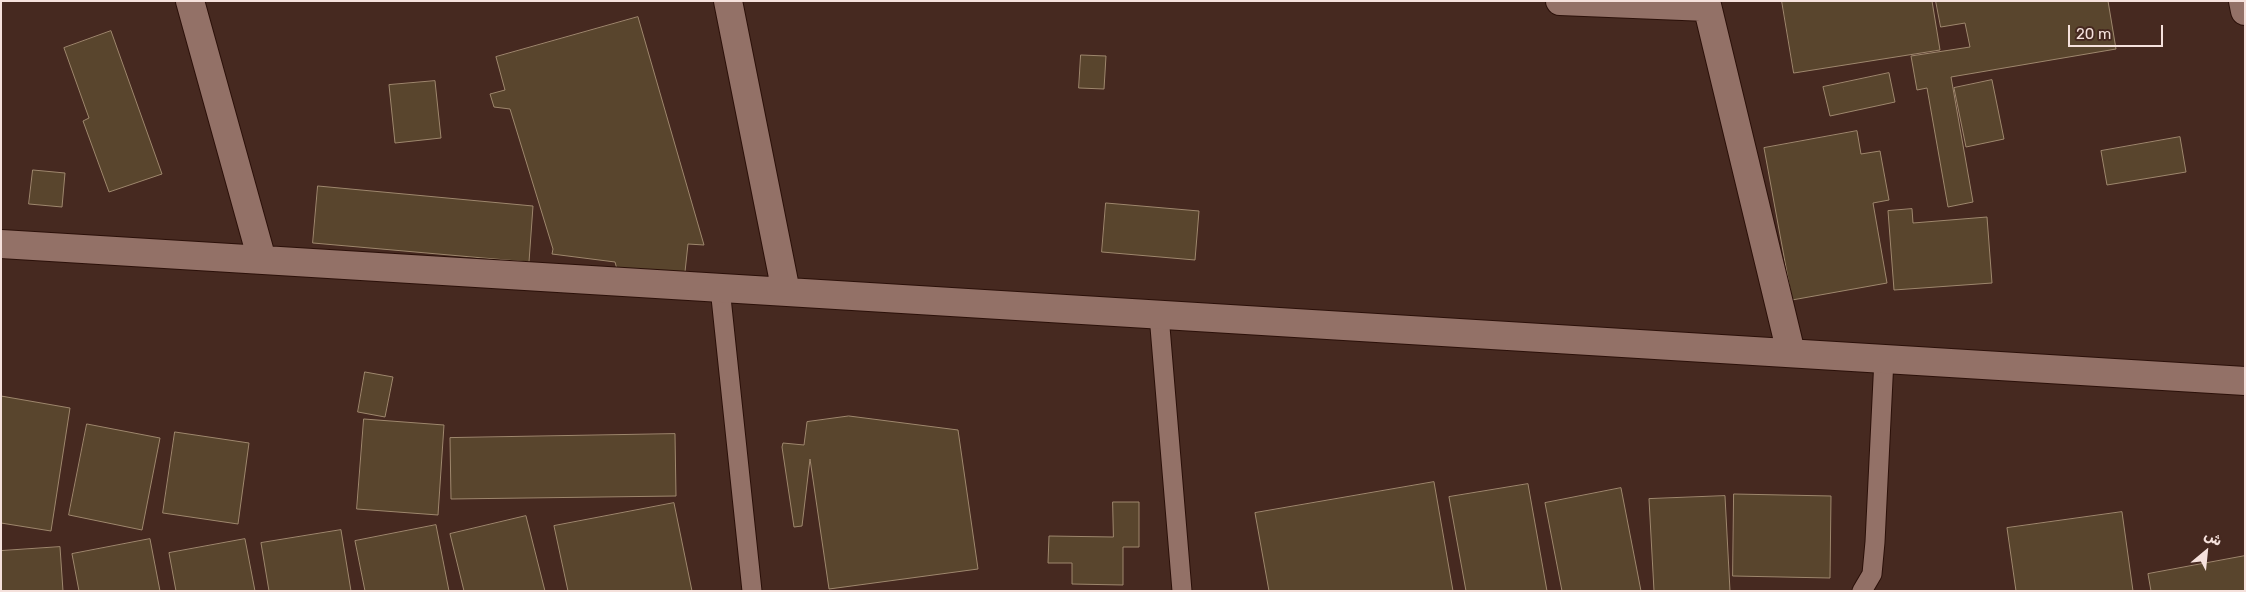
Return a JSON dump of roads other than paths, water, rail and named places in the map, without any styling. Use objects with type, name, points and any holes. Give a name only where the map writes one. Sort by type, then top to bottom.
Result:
[{"type":"street","points":[[190,1],[262,260]]},
{"type":"street","points":[[728,1],[786,292]]},
{"type":"street","points":[[1560,1],[1707,4],[1791,353]]},
{"type":"street","points":[[2243,1],[2245,11]]},
{"type":"street","points":[[1,244],[2245,381]]},
{"type":"lane","points":[[720,288],[752,591]]},
{"type":"lane","points":[[1159,315],[1182,591]]},
{"type":"lane","points":[[1862,591],[1872,574],[1884,359]]}]
